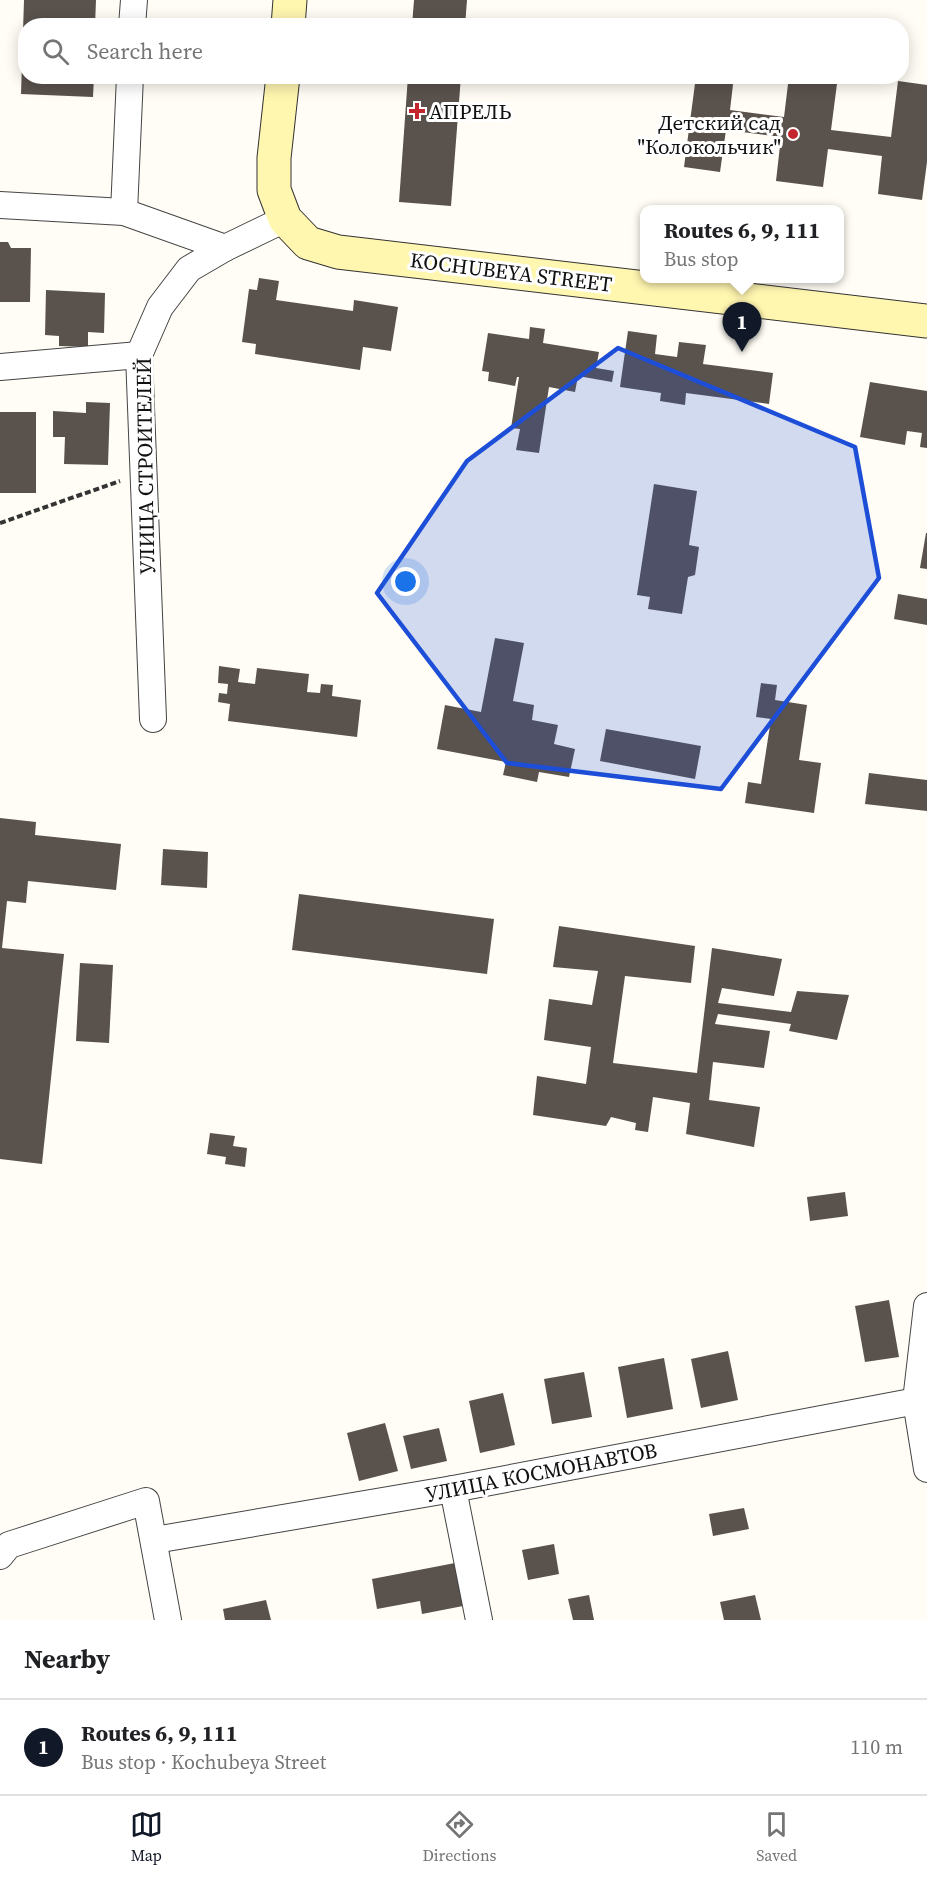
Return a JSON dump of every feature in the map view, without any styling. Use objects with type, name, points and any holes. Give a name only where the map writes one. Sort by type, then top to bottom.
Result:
[{"type":"main road","points":[[289,18],[290,0]]},
{"type":"main road","points":[[282,84],[274,158],[274,190],[285,219]]},
{"type":"main road","name":"KOCHUBEYA STREET","points":[[285,219],[308,243],[338,252],[927,321]]},
{"type":"street","points":[[133,18],[134,0]]},
{"type":"street","points":[[124,212],[130,84]]},
{"type":"street","points":[[0,205],[124,212],[225,248]]},
{"type":"street","name":"УЛИЦА СТРОИТЕЛЕЙ","points":[[153,719],[139,356],[160,307],[189,269],[225,248],[285,219]]},
{"type":"street","points":[[0,367],[139,356]]},
{"type":"street","points":[[927,1306],[922,1400],[927,1469]]},
{"type":"street","name":"УЛИЦА КОСМОНАВТОВ","points":[[155,1540],[453,1489],[922,1400]]},
{"type":"street","points":[[453,1489],[479,1620]]},
{"type":"street","points":[[0,1556],[9,1545],[146,1501],[168,1620]]},
{"type":"path","points":[[0,523],[143,473]]},
{"type":"highlighted area","points":[[618,348],[855,447],[879,578],[721,789],[507,763],[377,593],[467,461]]},
{"type":"building","points":[[24,0],[96,0],[95,18],[23,18]]},
{"type":"building","points":[[414,0],[467,0],[466,18],[413,18]]},
{"type":"building","points":[[909,83],[927,85],[927,162],[922,200],[878,194],[882,156],[828,149],[823,187],[776,181],[781,137],[726,130],[720,172],[684,167],[695,84],[733,84],[730,110],[784,117],[788,84],[837,84],[831,130],[891,137],[898,84]]},
{"type":"building","points":[[21,84],[94,84],[93,97],[21,94]]},
{"type":"building","points":[[407,84],[460,84],[451,206],[399,202]]},
{"type":"building","points":[[0,242],[8,242],[11,248],[31,248],[30,302],[0,302]]},
{"type":"building","points":[[259,278],[279,281],[276,300],[353,311],[354,300],[398,307],[391,351],[363,347],[360,370],[255,354],[256,344],[242,342],[249,289],[257,290]]},
{"type":"building","points":[[46,290],[105,293],[104,333],[88,332],[88,347],[59,346],[59,336],[45,335]]},
{"type":"building","points":[[530,327],[545,329],[543,343],[599,352],[596,368],[614,371],[612,382],[578,376],[575,392],[549,387],[539,453],[516,450],[520,429],[511,428],[519,377],[517,377],[515,386],[488,381],[489,372],[482,371],[488,333],[529,339]]},
{"type":"building","points":[[628,331],[657,335],[655,354],[677,357],[679,342],[706,345],[703,364],[773,373],[769,404],[686,393],[685,405],[660,401],[661,393],[620,387]]},
{"type":"building","points":[[870,382],[927,391],[927,448],[920,447],[922,433],[907,431],[905,445],[860,437]]},
{"type":"building","points":[[86,402],[110,403],[108,465],[64,464],[65,437],[53,437],[53,411],[86,413]]},
{"type":"building","points":[[0,412],[36,412],[36,493],[0,493]]},
{"type":"building","points":[[654,484],[697,491],[689,545],[699,547],[695,575],[688,577],[682,614],[648,609],[650,597],[637,595]]},
{"type":"building","points":[[927,533],[927,569],[920,568]]},
{"type":"building","points":[[898,594],[927,599],[927,625],[894,619]]},
{"type":"building","points":[[495,638],[524,643],[513,701],[534,705],[532,720],[558,725],[554,744],[575,749],[569,777],[539,772],[537,782],[503,775],[506,762],[437,749],[445,705],[481,712]]},
{"type":"building","points":[[219,666],[240,669],[238,682],[255,684],[257,668],[309,674],[307,692],[320,693],[321,684],[333,685],[332,696],[361,700],[357,737],[228,721],[230,704],[218,702],[219,693],[227,694],[228,684],[218,683]]},
{"type":"building","points":[[761,683],[777,685],[775,700],[807,705],[799,760],[821,763],[814,813],[745,803],[748,782],[761,784],[771,719],[756,717]]},
{"type":"building","points":[[606,729],[701,746],[695,779],[600,761]]},
{"type":"building","points":[[869,773],[927,780],[927,811],[865,804]]},
{"type":"building","points":[[0,818],[36,822],[35,835],[121,844],[116,890],[28,881],[26,903],[7,901],[2,948],[64,954],[42,1164],[0,1159]]},
{"type":"building","points":[[163,849],[208,852],[207,888],[161,885]]},
{"type":"building","points":[[299,894],[494,919],[487,974],[292,950]]},
{"type":"building","points":[[559,926],[695,946],[691,983],[625,976],[613,1063],[697,1073],[712,948],[782,959],[774,996],[722,988],[718,1003],[791,1012],[797,991],[849,995],[837,1040],[789,1031],[791,1024],[718,1014],[715,1024],[770,1031],[764,1068],[713,1062],[709,1100],[760,1107],[754,1147],[686,1134],[690,1103],[653,1097],[648,1132],[635,1130],[636,1123],[611,1117],[606,1126],[533,1115],[537,1076],[586,1084],[591,1047],[544,1040],[549,999],[592,1005],[598,971],[553,967]]},
{"type":"building","points":[[80,963],[113,965],[109,1043],[76,1041]]},
{"type":"building","points":[[210,1133],[235,1136],[233,1146],[247,1148],[245,1167],[225,1164],[226,1157],[207,1154]]},
{"type":"building","points":[[845,1192],[848,1216],[810,1221],[807,1197]]},
{"type":"building","points":[[889,1300],[899,1357],[865,1362],[855,1306]]},
{"type":"building","points":[[728,1351],[738,1400],[701,1408],[691,1359]]},
{"type":"building","points":[[664,1358],[673,1409],[627,1418],[618,1367]]},
{"type":"building","points":[[584,1372],[592,1417],[552,1424],[544,1379]]},
{"type":"building","points":[[503,1393],[515,1445],[480,1453],[469,1401]]},
{"type":"building","points":[[385,1423],[398,1471],[359,1481],[347,1433]]},
{"type":"building","points":[[439,1428],[447,1461],[411,1469],[403,1436]]},
{"type":"building","points":[[744,1508],[749,1529],[713,1536],[709,1514]]},
{"type":"building","points":[[554,1544],[559,1574],[528,1580],[522,1550]]},
{"type":"building","points":[[455,1563],[463,1606],[422,1614],[420,1601],[377,1609],[372,1579]]},
{"type":"building","points":[[589,1595],[594,1620],[573,1620],[568,1599]]},
{"type":"building","points":[[755,1595],[761,1620],[724,1620],[720,1602]]},
{"type":"building","points":[[266,1600],[271,1620],[225,1620],[223,1609]]},
{"type":"place","name":"АПРЕЛЬ","points":[[417,111]]},
{"type":"place","name":"Детский сад \"Колокольчик\"","points":[[793,134]]},
{"type":"place","name":"Routes 6, 9, 111","points":[[742,352]]}]
